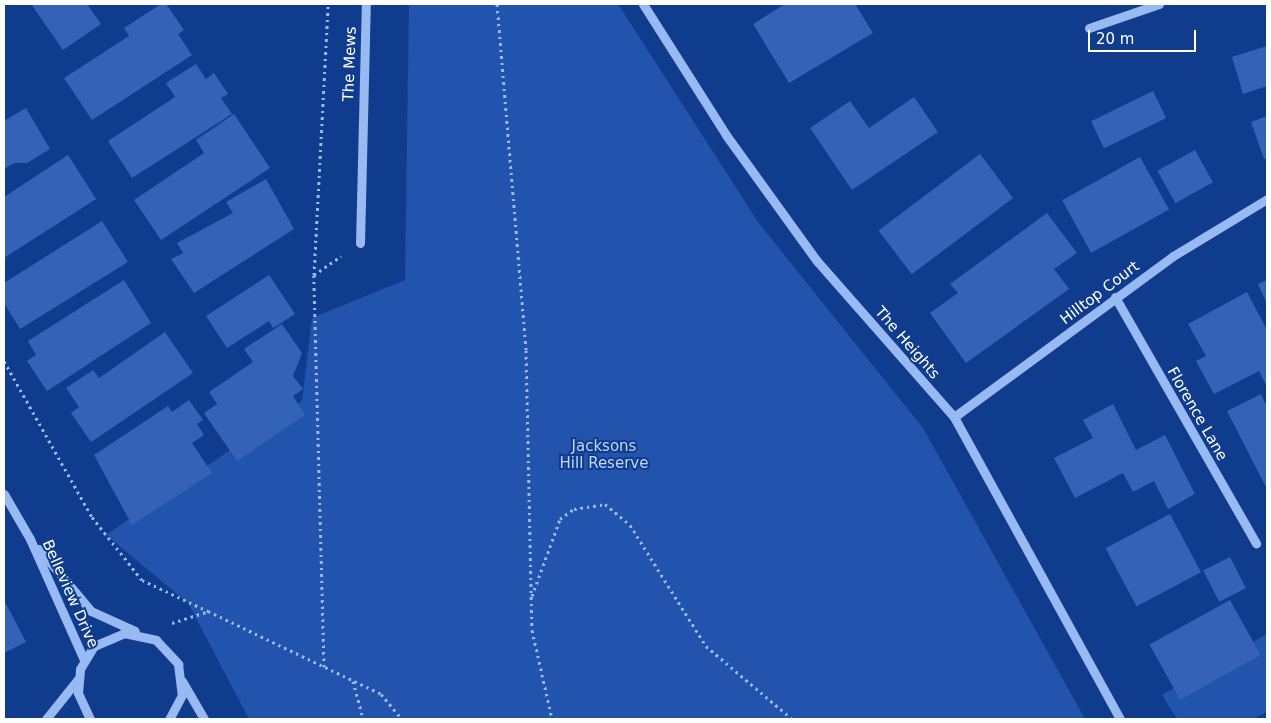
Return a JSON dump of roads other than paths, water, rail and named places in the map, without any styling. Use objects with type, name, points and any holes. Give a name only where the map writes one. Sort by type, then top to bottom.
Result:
[{"type":"street","name":"The Mews","points":[[360,243],[361,126],[366,4]]},
{"type":"street","name":"The Heights","points":[[643,4],[726,135],[817,261],[954,417],[1120,719]]},
{"type":"street","points":[[1089,28],[1159,4]]},
{"type":"street","name":"Hilltop Court","points":[[954,417],[1115,297],[1217,226],[1267,199]]},
{"type":"street","name":"Florence Lane","points":[[1115,297],[1256,544]]},
{"type":"street","name":"Belleview Drive","points":[[4,494],[30,539],[84,660]]},
{"type":"street","name":"Belleview Drive","points":[[30,539],[91,611],[141,634],[169,650],[182,680]]},
{"type":"street","points":[[46,719],[78,679],[84,660],[108,637],[141,634]]},
{"type":"street","points":[[78,679],[82,706],[90,719]]},
{"type":"street","points":[[169,719],[182,695],[182,680]]},
{"type":"street","points":[[182,680],[204,719]]},
{"type":"park label","name":"Jacksons Hill Reserve","points":[[604,454]]}]
